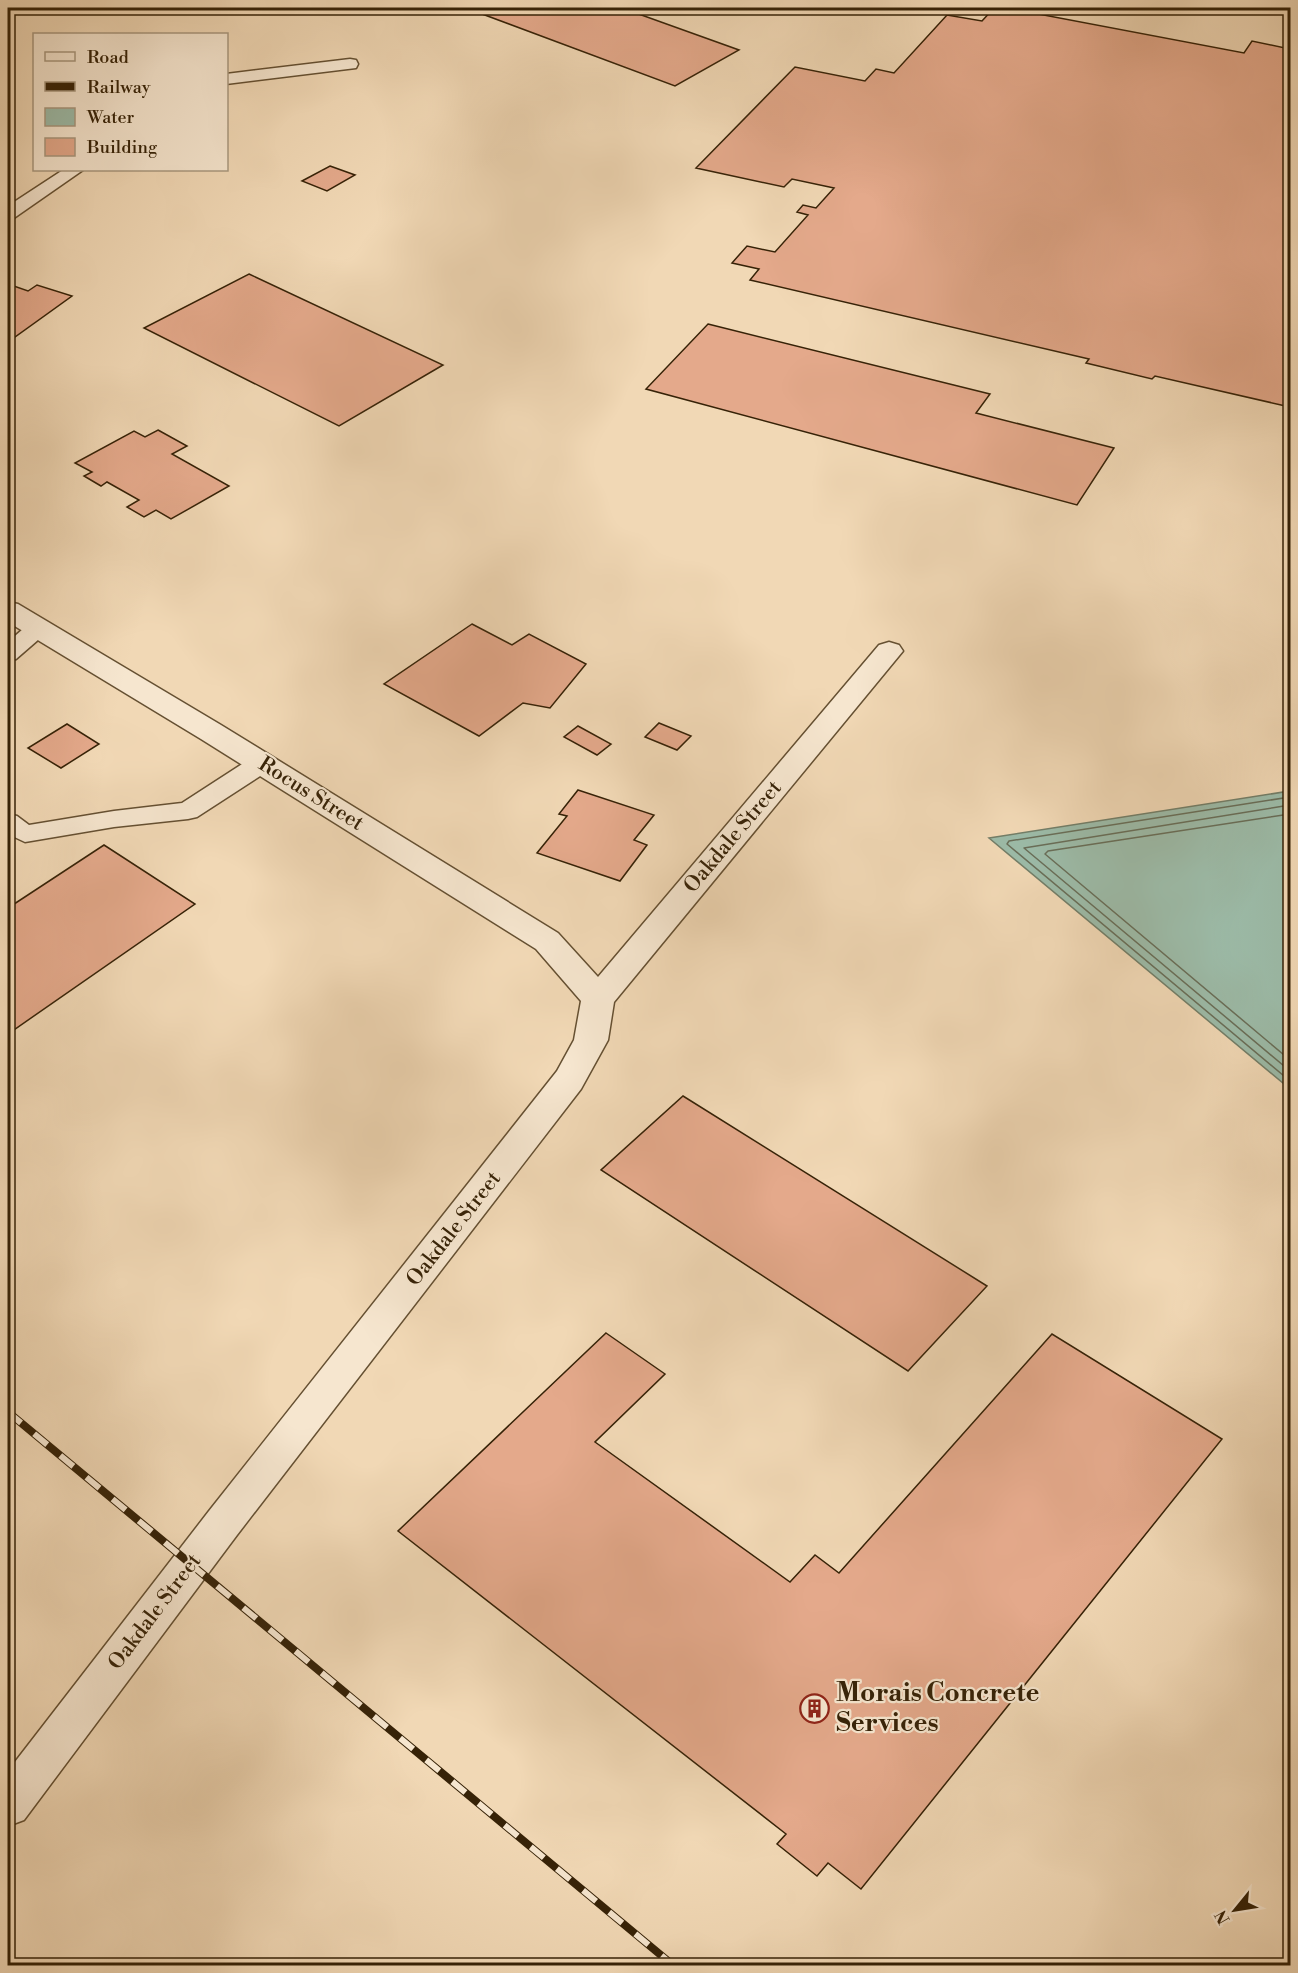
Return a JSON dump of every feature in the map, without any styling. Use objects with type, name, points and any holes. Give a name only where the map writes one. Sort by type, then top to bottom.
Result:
[{"type":"street","name":"Rocus Street","points":[[8,610],[262,763],[547,941],[598,999]]},
{"type":"street","name":"Oakdale Street","points":[[8,1805],[223,1523],[569,1080],[591,1040],[598,999],[889,651]]},
{"type":"lane","points":[[228,79],[350,64]]},
{"type":"lane","points":[[8,214],[72,171]]},
{"type":"lane","points":[[8,654],[38,628]]},
{"type":"lane","points":[[8,822],[25,834],[114,819],[188,811],[262,763]]},
{"type":"water","points":[[1290,791],[1290,1089],[989,838]]},
{"type":"building","points":[[466,8],[622,8],[739,50],[675,86]]},
{"type":"building","points":[[994,8],[1007,8],[1244,53],[1252,41],[1290,49],[1290,407],[1155,376],[1152,379],[1086,363],[1089,359],[750,280],[759,269],[732,263],[747,246],[775,252],[808,215],[797,212],[803,205],[816,208],[834,188],[792,179],[784,187],[696,168],[795,67],[865,81],[876,69],[894,73],[947,15],[982,21]]},
{"type":"building","points":[[330,166],[355,175],[327,191],[302,181]]},
{"type":"building","points":[[249,274],[443,365],[339,426],[144,328]]},
{"type":"building","points":[[8,284],[28,291],[37,285],[72,296],[8,342]]},
{"type":"building","points":[[708,324],[990,394],[976,413],[1114,448],[1077,505],[646,389]]},
{"type":"building","points":[[158,430],[187,446],[172,454],[229,486],[171,519],[156,510],[144,517],[127,507],[139,500],[107,482],[101,486],[84,476],[92,472],[75,463],[134,431],[145,437]]},
{"type":"building","points":[[472,624],[512,645],[529,634],[586,664],[550,708],[523,703],[479,736],[384,684]]},
{"type":"building","points":[[659,723],[691,736],[677,750],[645,737]]},
{"type":"building","points":[[67,724],[99,744],[61,768],[28,748]]},
{"type":"building","points":[[578,726],[611,744],[597,755],[564,737]]},
{"type":"building","points":[[578,790],[654,815],[634,840],[647,845],[620,881],[537,853],[567,816],[559,814]]},
{"type":"building","points":[[104,845],[195,904],[8,1034],[8,908]]},
{"type":"building","points":[[683,1096],[987,1286],[908,1371],[601,1170]]},
{"type":"building","name":"Morais Concrete Services","points":[[606,1333],[665,1374],[595,1442],[790,1582],[815,1555],[839,1573],[1052,1334],[1222,1439],[861,1889],[828,1863],[817,1876],[777,1844],[786,1834],[398,1531]]},
{"type":"railway","points":[[8,1412],[674,1966]]},
{"type":"place","name":"Morais Concrete Services","points":[[815,1708]]}]
